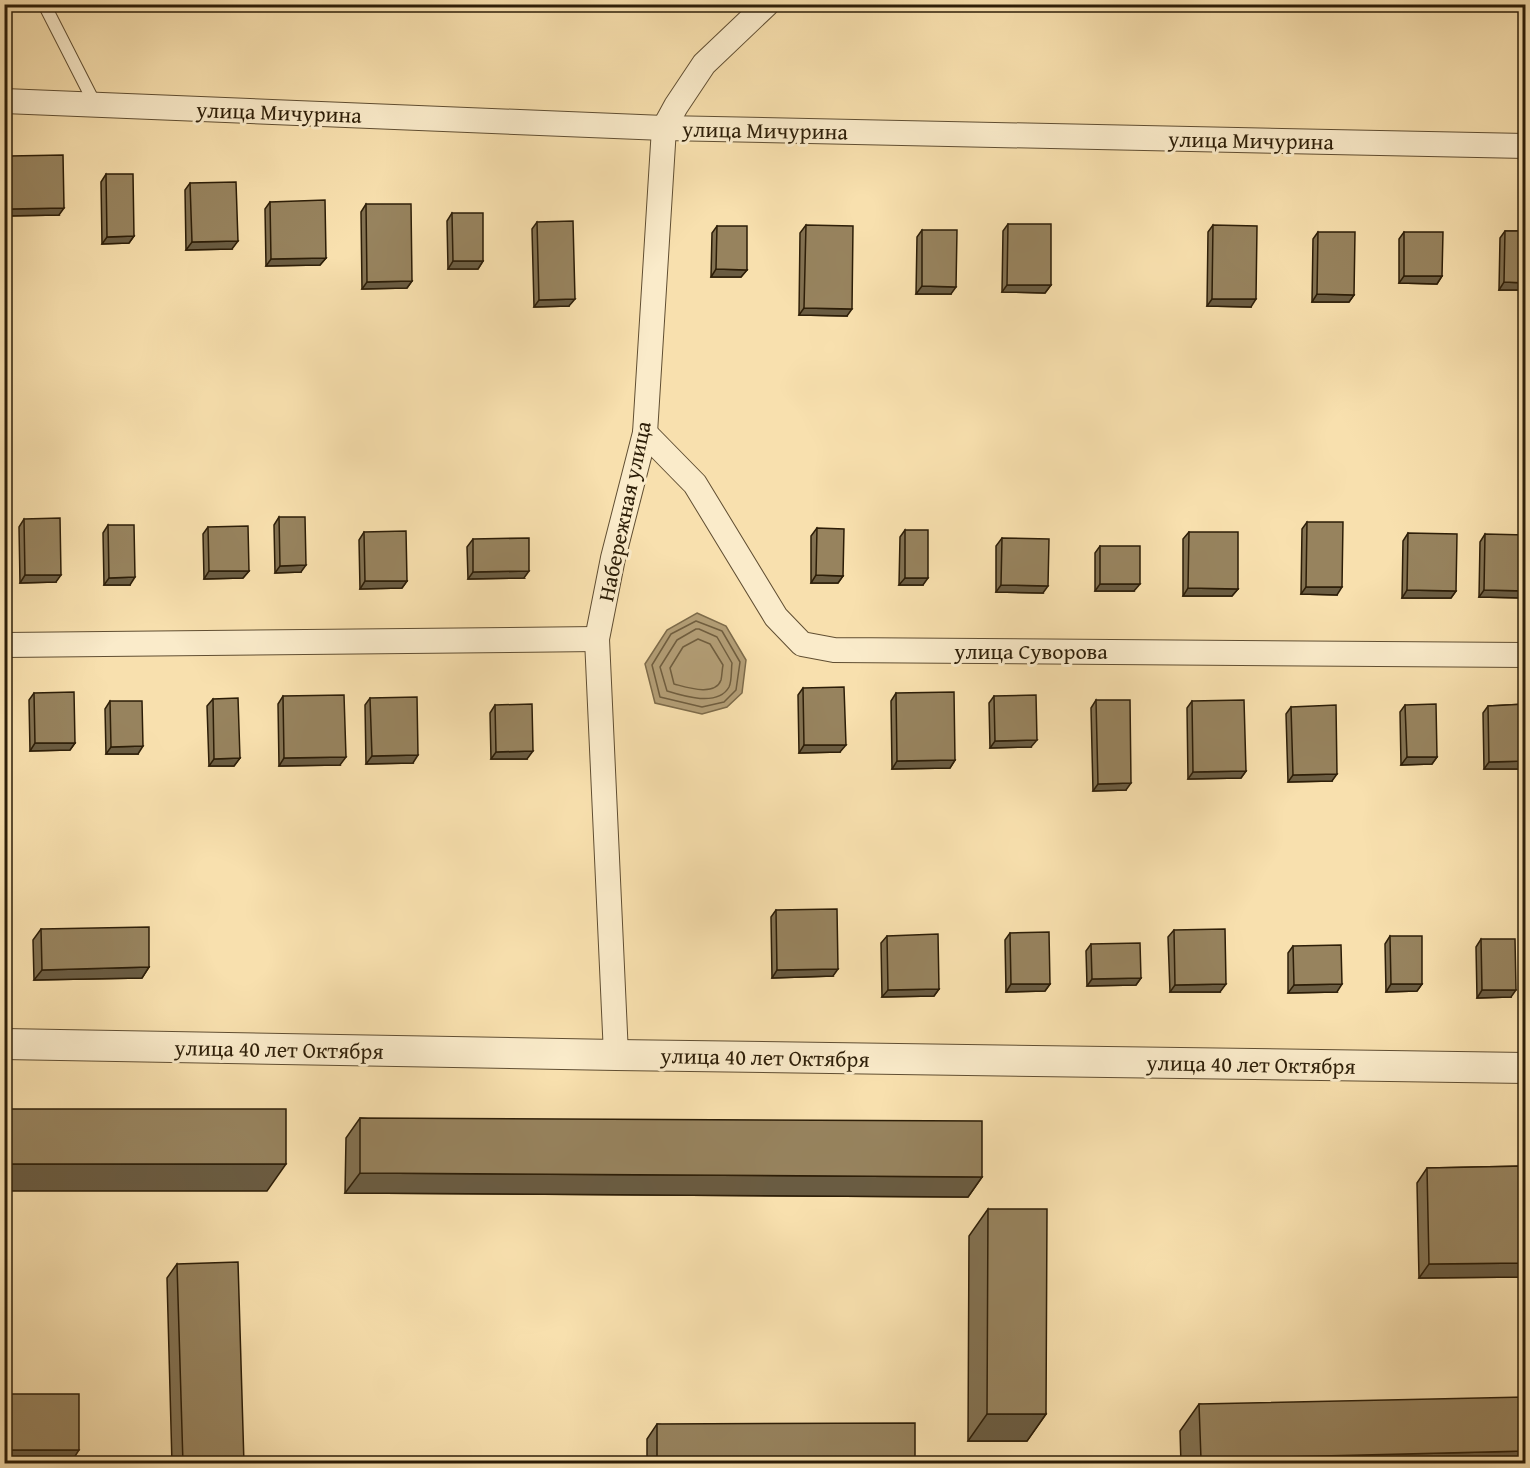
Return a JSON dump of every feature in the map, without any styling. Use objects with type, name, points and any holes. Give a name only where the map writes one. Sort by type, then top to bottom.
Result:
[{"type":"street","name":"Набережная улица","points":[[616,1055],[597,639],[613,558],[645,433],[664,128],[704,64],[767,4]]},
{"type":"street","name":"улица Мичурина","points":[[4,101],[664,128],[1526,146]]},
{"type":"street","name":"улица Суворова","points":[[645,433],[695,484],[776,617],[802,644],[834,650],[1526,655]]},
{"type":"street","points":[[4,645],[597,639]]},
{"type":"street","name":"улица 40 лет Октября","points":[[4,1044],[1526,1068]]},
{"type":"lane","points":[[44,4],[95,104]]},
{"type":"water","points":[[697,613],[726,626],[746,660],[742,693],[727,707],[702,714],[655,703],[645,664],[667,630]]},
{"type":"building","points":[[63,155],[64,208],[11,209],[10,156]]},
{"type":"building","points":[[106,174],[133,174],[134,236],[107,237]]},
{"type":"building","points":[[236,182],[238,241],[192,242],[190,183]]},
{"type":"building","points":[[325,200],[326,258],[271,259],[270,202]]},
{"type":"building","points":[[366,204],[411,204],[412,281],[367,282]]},
{"type":"building","points":[[452,213],[483,213],[483,261],[453,261]]},
{"type":"building","points":[[573,221],[575,299],[539,300],[537,222]]},
{"type":"building","points":[[1008,224],[1051,224],[1051,285],[1007,285]]},
{"type":"building","points":[[806,225],[853,226],[852,309],[804,308]]},
{"type":"building","points":[[1213,225],[1257,226],[1256,299],[1212,299]]},
{"type":"building","points":[[717,226],[747,226],[747,270],[716,269]]},
{"type":"building","points":[[922,230],[957,230],[956,287],[922,286]]},
{"type":"building","points":[[1505,231],[1526,231],[1526,283],[1504,282]]},
{"type":"building","points":[[1318,232],[1355,232],[1354,295],[1317,294]]},
{"type":"building","points":[[1404,232],[1443,232],[1442,276],[1404,276]]},
{"type":"building","points":[[279,517],[305,517],[306,565],[280,566]]},
{"type":"building","points":[[60,518],[61,575],[25,575],[24,519]]},
{"type":"building","points":[[1307,522],[1343,522],[1342,587],[1306,587]]},
{"type":"building","points":[[108,525],[134,525],[135,577],[109,578]]},
{"type":"building","points":[[248,526],[249,571],[209,571],[208,527]]},
{"type":"building","points":[[817,528],[844,529],[843,576],[816,575]]},
{"type":"building","points":[[905,530],[928,530],[928,578],[905,578]]},
{"type":"building","points":[[406,531],[407,581],[365,581],[364,532]]},
{"type":"building","points":[[1189,532],[1238,532],[1238,589],[1188,588]]},
{"type":"building","points":[[1408,533],[1457,534],[1456,591],[1407,590]]},
{"type":"building","points":[[1485,534],[1526,535],[1526,591],[1484,590]]},
{"type":"building","points":[[529,538],[529,571],[473,572],[473,539]]},
{"type":"building","points":[[1002,538],[1049,539],[1048,586],[1001,585]]},
{"type":"building","points":[[1100,546],[1140,546],[1140,584],[1100,584]]},
{"type":"building","points":[[844,687],[846,745],[804,745],[803,688]]},
{"type":"building","points":[[74,692],[75,743],[35,743],[34,693]]},
{"type":"building","points":[[954,692],[955,760],[897,761],[896,693]]},
{"type":"building","points":[[344,695],[346,757],[284,758],[283,696]]},
{"type":"building","points":[[1036,695],[1037,740],[995,741],[994,696]]},
{"type":"building","points":[[417,697],[418,755],[372,756],[370,698]]},
{"type":"building","points":[[238,698],[240,758],[214,759],[213,699]]},
{"type":"building","points":[[1096,700],[1130,700],[1131,783],[1098,784]]},
{"type":"building","points":[[1244,700],[1246,771],[1193,772],[1192,701]]},
{"type":"building","points":[[110,701],[142,701],[143,746],[111,747]]},
{"type":"building","points":[[532,704],[533,751],[496,752],[495,705]]},
{"type":"building","points":[[1436,704],[1437,757],[1407,757],[1405,705]]},
{"type":"building","points":[[1526,704],[1526,761],[1489,762],[1488,706]]},
{"type":"building","points":[[1336,705],[1337,774],[1293,775],[1291,707]]},
{"type":"building","points":[[837,909],[838,969],[777,970],[776,910]]},
{"type":"building","points":[[149,927],[149,967],[42,970],[41,929]]},
{"type":"building","points":[[1225,929],[1226,984],[1175,985],[1174,930]]},
{"type":"building","points":[[1049,932],[1050,984],[1011,984],[1010,933]]},
{"type":"building","points":[[938,934],[939,989],[888,990],[887,936]]},
{"type":"building","points":[[1390,936],[1422,936],[1422,984],[1391,984]]},
{"type":"building","points":[[1481,939],[1515,939],[1516,990],[1482,990]]},
{"type":"building","points":[[1140,943],[1141,978],[1092,979],[1091,944]]},
{"type":"building","points":[[1341,945],[1342,984],[1294,985],[1293,946]]},
{"type":"building","points":[[4,1109],[286,1109],[286,1164],[4,1164]]},
{"type":"building","points":[[360,1118],[982,1121],[982,1177],[360,1173]]},
{"type":"building","points":[[1526,1166],[1526,1263],[1429,1264],[1427,1168]]},
{"type":"building","points":[[988,1209],[1047,1209],[1046,1414],[987,1414]]},
{"type":"building","points":[[238,1262],[244,1464],[183,1464],[177,1264]]},
{"type":"building","points":[[4,1394],[79,1394],[79,1450],[4,1450]]},
{"type":"building","points":[[1526,1397],[1526,1451],[1201,1459],[1199,1404]]},
{"type":"building","points":[[915,1423],[915,1464],[657,1464],[657,1424]]}]
